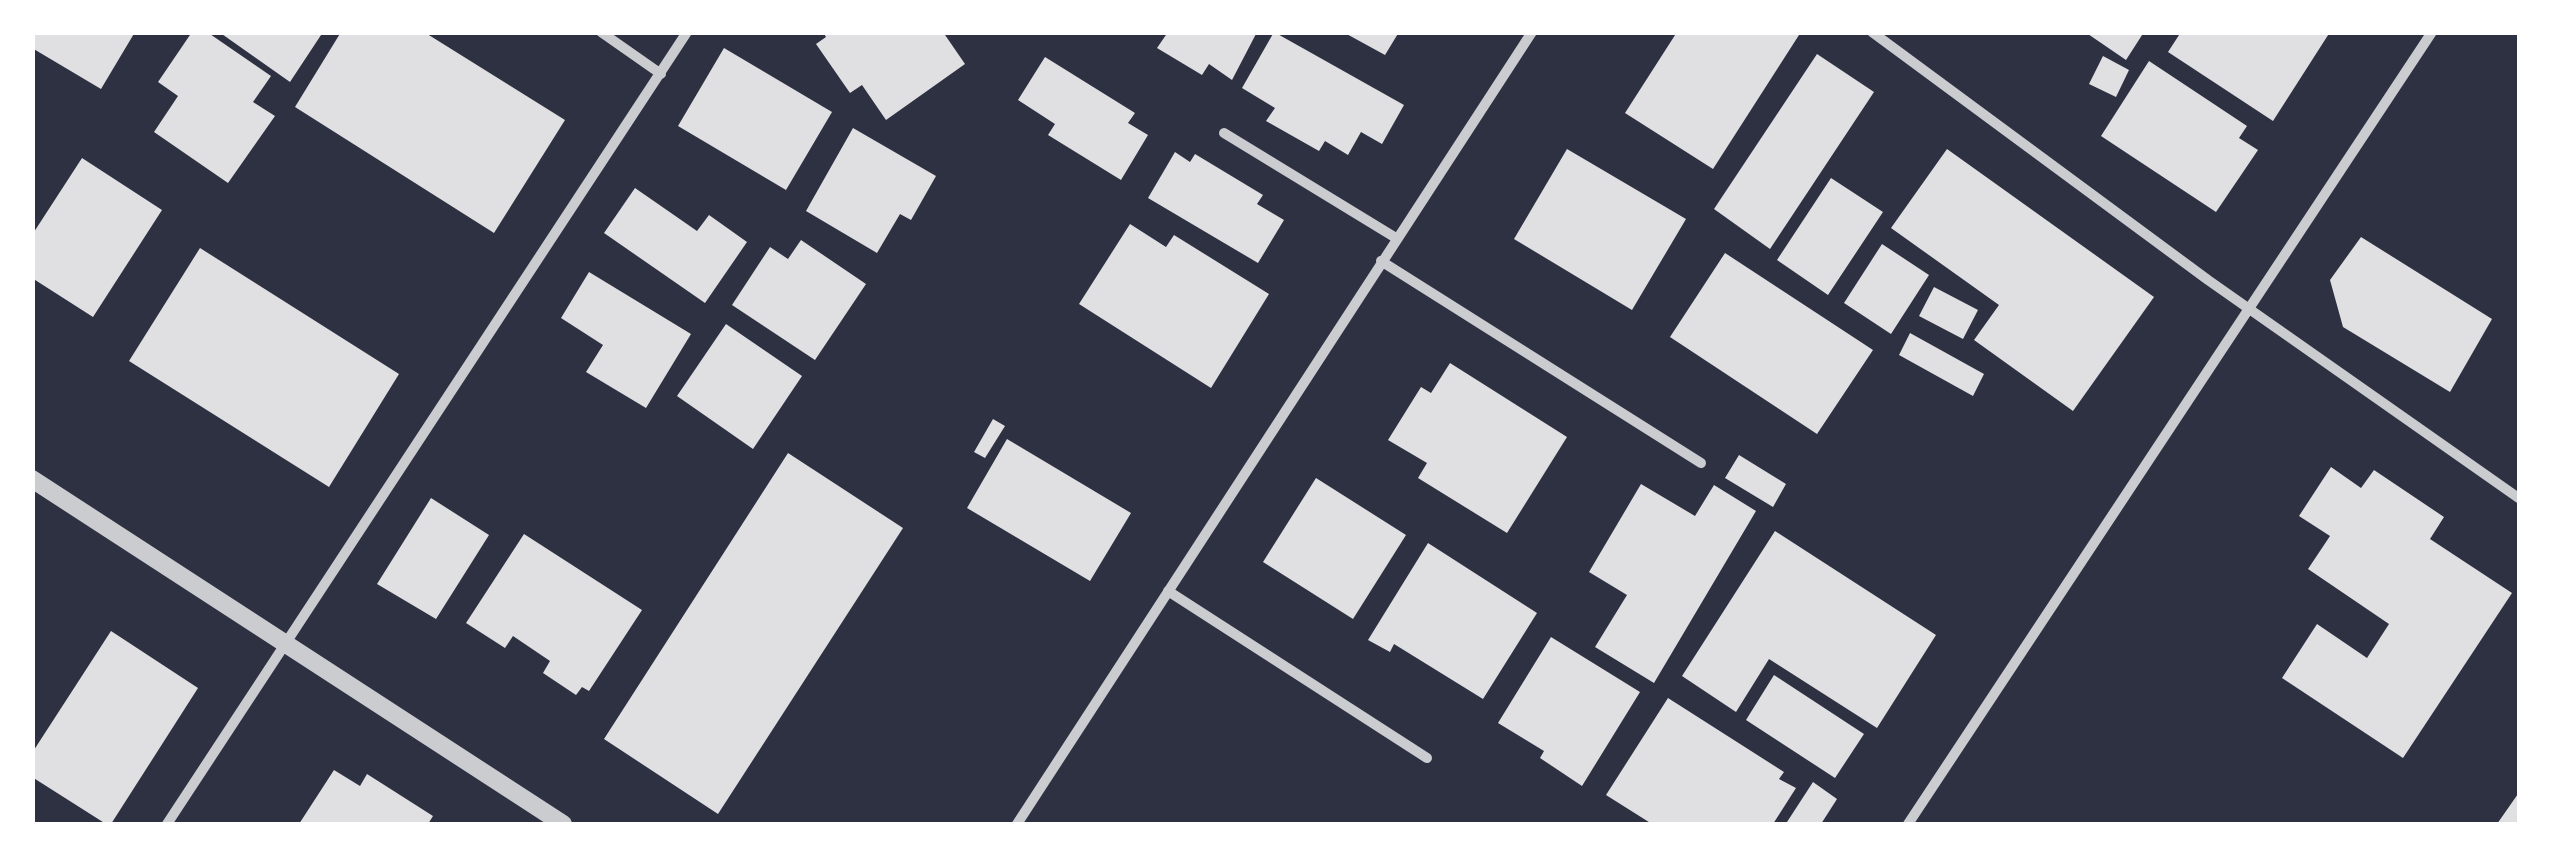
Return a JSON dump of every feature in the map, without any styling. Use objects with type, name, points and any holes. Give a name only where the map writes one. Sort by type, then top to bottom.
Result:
[{"type":"street","points":[[601,32],[662,74]]},
{"type":"street","points":[[168,824],[687,32]]},
{"type":"street","points":[[1017,824],[1532,32]]},
{"type":"street","points":[[1872,32],[2208,280],[2520,499]]},
{"type":"street","points":[[1908,824],[2432,32]]},
{"type":"street","points":[[1224,133],[1396,238]]},
{"type":"street","points":[[1381,261],[1701,463]]},
{"type":"street","points":[[32,479],[563,824]]},
{"type":"street","points":[[1168,591],[1427,758]]},
{"type":"building","points":[[32,32],[135,32],[101,89],[32,48]]},
{"type":"building","points":[[192,32],[207,32],[271,76],[253,102],[275,116],[228,183],[154,132],[178,96],[158,82]]},
{"type":"building","points":[[219,32],[323,32],[290,82]]},
{"type":"building","points":[[341,32],[424,32],[565,120],[494,233],[295,107]]},
{"type":"building","points":[[823,32],[943,32],[965,64],[886,120],[862,85],[850,93],[816,44],[826,37]]},
{"type":"building","points":[[1168,32],[1257,32],[1232,80],[1209,64],[1202,75],[1157,48]]},
{"type":"building","points":[[1274,32],[1404,105],[1382,144],[1361,132],[1348,155],[1325,141],[1319,151],[1266,121],[1275,108],[1242,88]]},
{"type":"building","points":[[1343,32],[1399,32],[1385,55]]},
{"type":"building","points":[[1677,32],[1799,35],[1713,169],[1625,113]]},
{"type":"building","points":[[2085,32],[2144,32],[2126,60]]},
{"type":"building","points":[[2181,32],[2330,32],[2273,121],[2168,52]]},
{"type":"building","points":[[724,48],[832,112],[786,190],[678,126]]},
{"type":"building","points":[[1817,54],[1874,92],[1770,249],[1714,209]]},
{"type":"building","points":[[2103,56],[2129,70],[2116,97],[2089,84]]},
{"type":"building","points":[[1045,57],[1135,113],[1128,123],[1148,135],[1121,180],[1048,135],[1055,124],[1018,100]]},
{"type":"building","points":[[2149,61],[2247,126],[2239,138],[2258,150],[2216,212],[2101,136]]},
{"type":"building","points":[[853,128],[936,176],[911,220],[900,214],[877,253],[806,211]]},
{"type":"building","points":[[1567,149],[1686,219],[1632,310],[1514,239]]},
{"type":"building","points":[[1947,149],[2154,297],[2073,411],[1974,340],[1999,305],[1891,228]]},
{"type":"building","points":[[1175,152],[1190,162],[1195,154],[1263,195],[1257,204],[1284,220],[1258,263],[1148,198]]},
{"type":"building","points":[[82,158],[162,210],[93,317],[32,278],[32,235]]},
{"type":"building","points":[[1831,178],[1883,212],[1828,295],[1777,260]]},
{"type":"building","points":[[635,188],[697,231],[709,215],[747,242],[705,303],[604,233]]},
{"type":"building","points":[[1130,224],[1166,247],[1174,235],[1269,294],[1211,388],[1079,304]]},
{"type":"building","points":[[2361,237],[2492,319],[2450,392],[2343,327],[2330,280]]},
{"type":"building","points":[[801,240],[866,284],[815,360],[732,305],[770,247],[788,259]]},
{"type":"building","points":[[1882,244],[1929,275],[1891,334],[1844,303]]},
{"type":"building","points":[[200,248],[399,374],[329,487],[129,361]]},
{"type":"building","points":[[1725,253],[1873,350],[1817,434],[1670,337]]},
{"type":"building","points":[[589,272],[691,334],[646,408],[586,372],[603,345],[561,318]]},
{"type":"building","points":[[1934,287],[1978,310],[1963,339],[1919,316]]},
{"type":"building","points":[[726,324],[802,376],[753,449],[677,396]]},
{"type":"building","points":[[1910,333],[1984,374],[1973,396],[1899,355]]},
{"type":"building","points":[[1450,363],[1567,437],[1507,533],[1418,478],[1427,463],[1388,440],[1421,387],[1431,393]]},
{"type":"building","points":[[993,419],[1005,426],[985,458],[974,452]]},
{"type":"building","points":[[1007,439],[1131,513],[1090,581],[967,508]]},
{"type":"building","points":[[788,453],[903,528],[718,814],[604,739]]},
{"type":"building","points":[[1739,455],[1786,484],[1773,507],[1725,478]]},
{"type":"building","points":[[2331,467],[2361,488],[2374,470],[2444,517],[2430,539],[2512,593],[2403,758],[2282,678],[2317,624],[2367,658],[2389,624],[2308,569],[2330,536],[2299,516]]},
{"type":"building","points":[[1316,478],[1406,535],[1353,619],[1263,562]]},
{"type":"building","points":[[1641,484],[1695,516],[1714,485],[1756,511],[1654,683],[1595,647],[1627,595],[1589,572]]},
{"type":"building","points":[[431,498],[489,535],[436,619],[377,584]]},
{"type":"building","points":[[1775,531],[1936,635],[1877,728],[1769,659],[1736,712],[1682,676]]},
{"type":"building","points":[[524,534],[642,610],[589,691],[582,687],[576,695],[543,673],[550,661],[513,636],[505,648],[466,623]]},
{"type":"building","points":[[1428,543],[1537,613],[1483,699],[1394,644],[1390,652],[1368,640]]},
{"type":"building","points":[[111,631],[198,688],[111,824],[106,824],[32,777],[32,753]]},
{"type":"building","points":[[1551,637],[1640,692],[1582,786],[1540,758],[1544,751],[1498,723]]},
{"type":"building","points":[[1774,675],[1864,734],[1835,778],[1746,720]]},
{"type":"building","points":[[1668,698],[1784,772],[1779,779],[1796,788],[1773,824],[1652,824],[1606,795]]},
{"type":"building","points":[[334,770],[360,786],[367,774],[433,816],[428,824],[299,824]]},
{"type":"building","points":[[1813,782],[1837,799],[1821,824],[1787,822]]},
{"type":"building","points":[[2520,791],[2520,824],[2497,824]]}]
